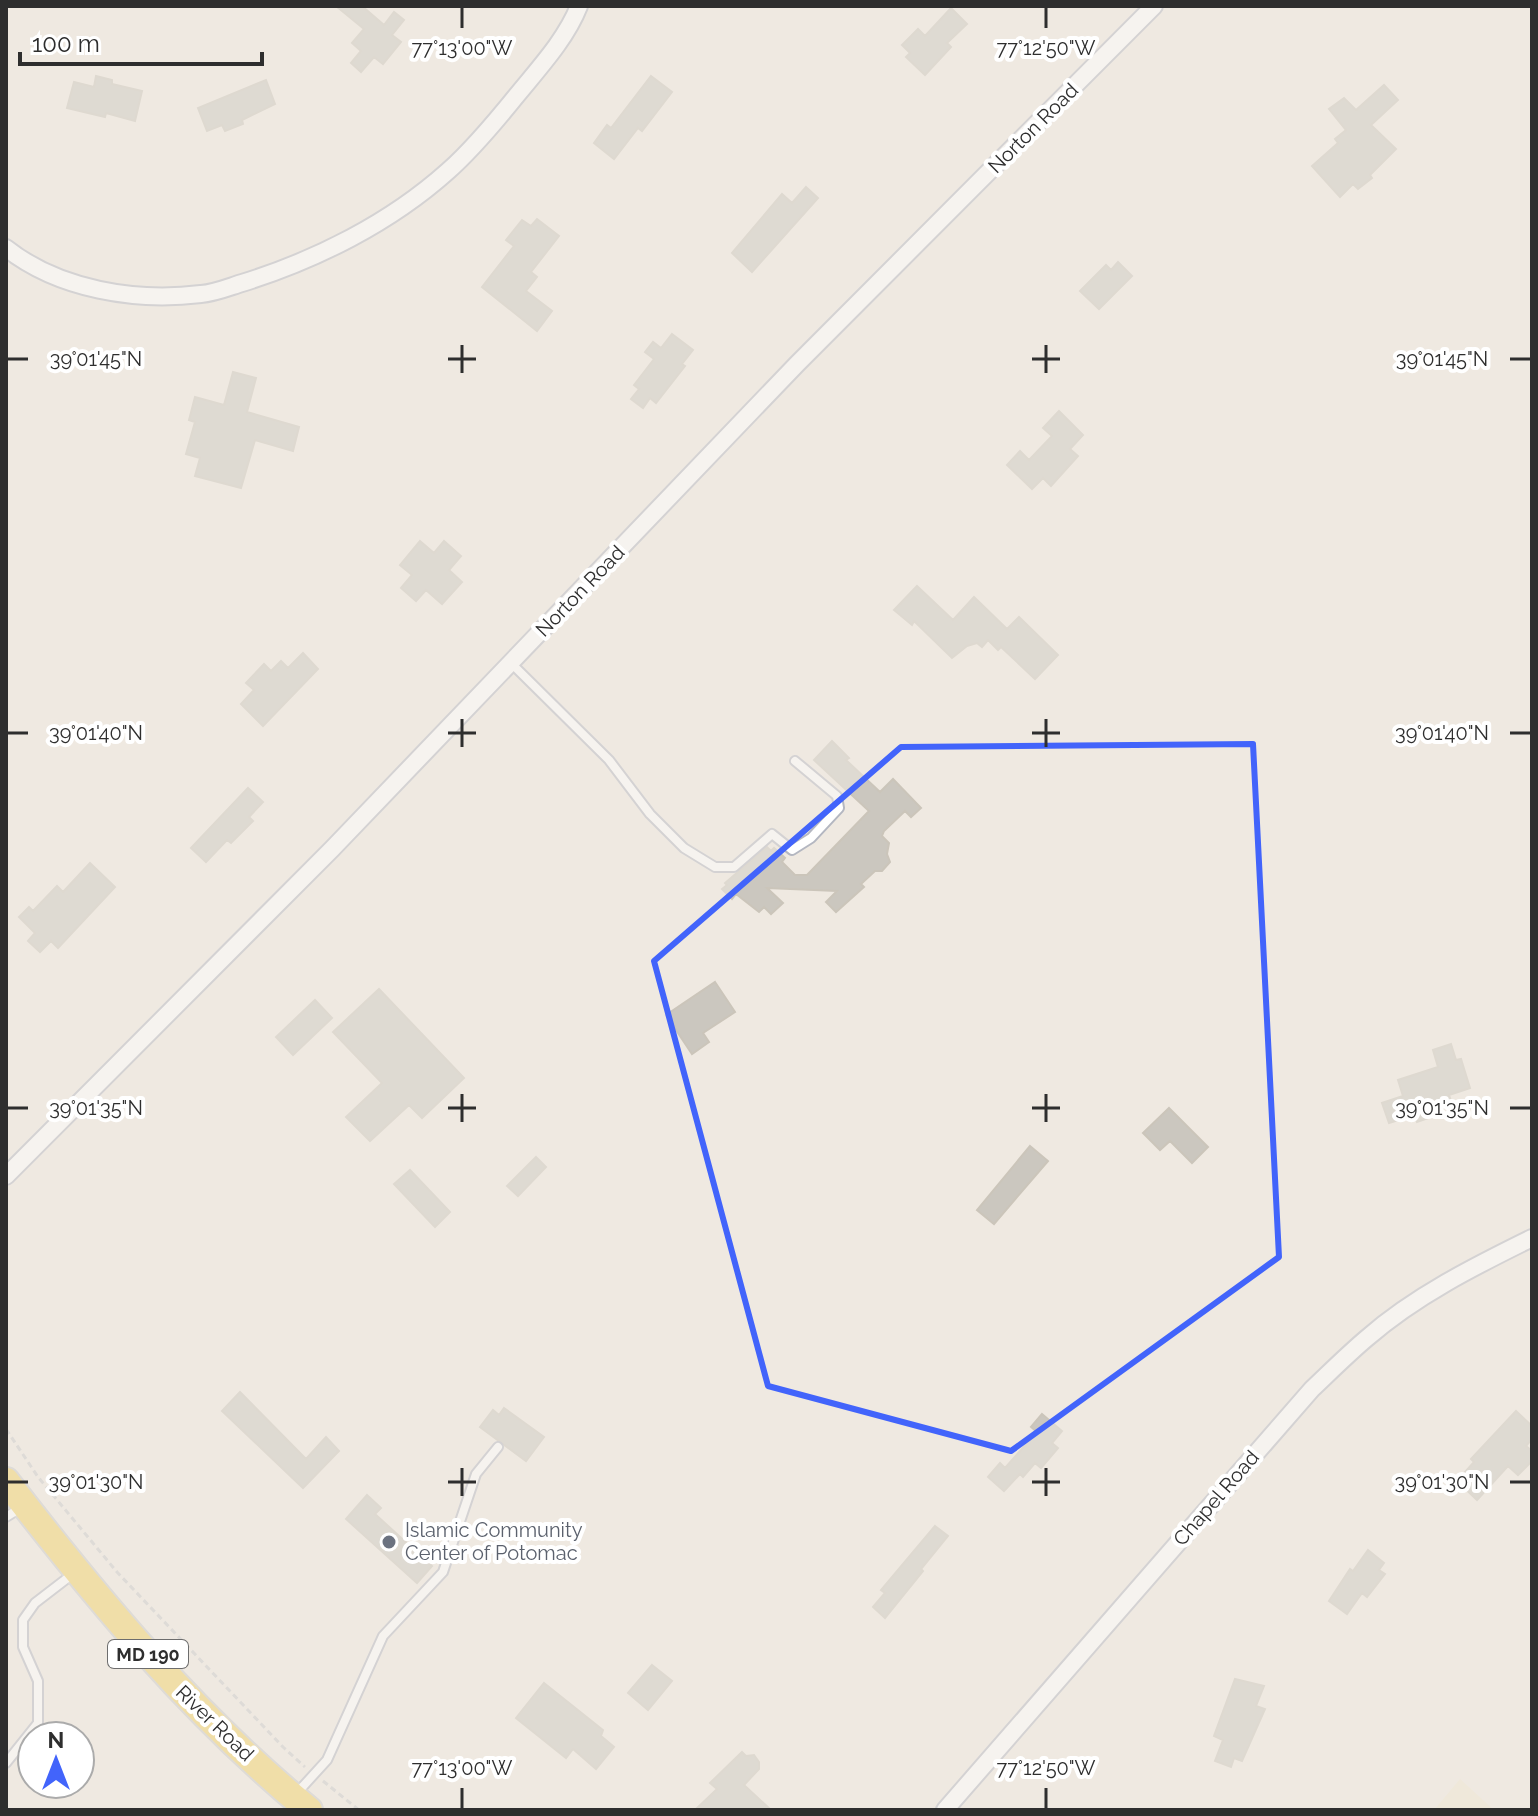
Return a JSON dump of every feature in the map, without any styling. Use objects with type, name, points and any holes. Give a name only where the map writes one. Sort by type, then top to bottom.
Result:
[{"type":"main road","name":"River Road","points":[[6,1481],[16,1511],[76,1571],[178,1687],[301,1804]]},
{"type":"street","points":[[6,248],[17,257],[70,282],[139,298],[204,294],[282,271],[402,207],[450,170],[549,56],[579,6]]},
{"type":"street","name":"Norton Road","points":[[6,1176],[332,849],[797,364],[1154,6]]},
{"type":"street","name":"Chapel Road","points":[[945,1810],[1312,1389],[1368,1337],[1414,1303],[1475,1266],[1532,1238]]},
{"type":"lane","points":[[511,663],[609,760],[650,814],[684,848],[715,867],[734,867],[772,834],[792,850],[811,838],[839,808],[837,796],[795,761]]},
{"type":"lane","points":[[301,1804],[314,1774],[327,1760],[383,1636],[443,1572],[476,1474],[498,1447]]},
{"type":"lane","points":[[7,1763],[38,1723],[38,1681],[23,1647],[23,1620],[35,1603],[76,1571]]},
{"type":"path","points":[[6,1429],[40,1479],[117,1572],[283,1747],[359,1810]]},
{"type":"highlighted area","points":[[1253,744],[1279,1257],[1011,1451],[768,1386],[654,961],[901,747]]},
{"type":"shaded area","points":[[1460,1779],[1494,1810],[1434,1810]]},
{"type":"building","points":[[336,6],[362,6],[384,25],[394,12],[404,20],[392,35],[401,42],[383,64],[374,57],[361,72],[351,63],[361,51],[352,43],[364,29]]},
{"type":"building","points":[[951,8],[967,24],[947,43],[951,47],[925,75],[906,57],[910,53],[902,45],[918,29],[925,36]]},
{"type":"building","points":[[96,76],[112,80],[112,84],[142,91],[135,121],[106,113],[105,117],[67,108],[74,82],[94,87]]},
{"type":"building","points":[[651,76],[672,92],[642,131],[638,128],[614,159],[594,143],[607,125],[611,128]]},
{"type":"building","points":[[266,80],[275,104],[242,120],[243,124],[225,131],[222,125],[207,131],[198,108]]},
{"type":"building","points":[[1384,85],[1398,100],[1371,125],[1396,149],[1370,175],[1372,178],[1358,189],[1353,184],[1340,197],[1312,166],[1338,143],[1335,139],[1346,130],[1329,109],[1344,98],[1356,110]]},
{"type":"building","points":[[806,187],[818,198],[752,272],[732,253],[782,194],[792,203]]},
{"type":"building","points":[[537,219],[559,236],[531,272],[537,277],[526,291],[552,311],[537,331],[482,287],[514,246],[506,240],[522,220],[531,226]]},
{"type":"building","points":[[1118,262],[1132,276],[1099,309],[1080,291],[1106,265],[1111,270]]},
{"type":"building","points":[[672,334],[693,350],[682,364],[685,366],[656,403],[650,398],[643,408],[631,399],[639,389],[634,385],[654,359],[645,352],[653,342],[661,348]]},
{"type":"building","points":[[233,372],[256,378],[247,412],[299,427],[293,451],[255,440],[241,488],[195,476],[200,458],[186,454],[195,422],[189,420],[195,397],[224,405]]},
{"type":"building","points":[[1059,411],[1083,435],[1070,449],[1078,456],[1051,486],[1043,478],[1032,489],[1007,465],[1020,451],[1029,460],[1052,436],[1043,428]]},
{"type":"building","points":[[420,541],[434,553],[444,541],[461,556],[449,570],[462,582],[442,604],[426,590],[416,601],[401,588],[412,575],[400,565]]},
{"type":"building","points":[[917,586],[953,620],[974,597],[1007,629],[1019,617],[1058,655],[1035,679],[1001,647],[998,650],[988,640],[982,647],[977,643],[967,646],[952,658],[914,621],[912,625],[894,610]]},
{"type":"building","points":[[303,653],[318,669],[263,726],[241,704],[254,690],[246,683],[264,664],[271,671],[281,661],[288,668]]},
{"type":"building","points":[[832,741],[849,758],[846,760],[880,792],[893,779],[921,808],[911,817],[905,811],[884,831],[882,836],[889,843],[887,854],[890,862],[882,871],[875,871],[861,884],[864,887],[836,912],[826,902],[837,891],[767,888],[783,903],[771,914],[764,907],[759,912],[736,894],[732,899],[722,889],[727,885],[725,883],[767,847],[771,851],[774,848],[785,858],[782,862],[795,875],[807,875],[869,811],[814,760]]},
{"type":"building","points":[[248,788],[263,802],[249,817],[253,821],[231,843],[227,840],[206,862],[191,848]]},
{"type":"building","points":[[90,863],[115,887],[58,948],[51,941],[40,952],[28,941],[35,933],[19,917],[29,907],[33,911],[57,886],[63,892]]},
{"type":"building","points":[[715,982],[735,1012],[703,1033],[709,1042],[692,1054],[666,1015]]},
{"type":"building","points":[[379,989],[464,1078],[422,1118],[409,1105],[370,1141],[346,1117],[382,1083],[333,1032]]},
{"type":"building","points":[[315,1000],[332,1018],[293,1055],[276,1037]]},
{"type":"building","points":[[1451,1044],[1456,1060],[1461,1059],[1470,1088],[1449,1095],[1451,1101],[1435,1107],[1437,1115],[1417,1122],[1415,1115],[1389,1123],[1382,1103],[1403,1096],[1398,1080],[1438,1067],[1433,1050]]},
{"type":"building","points":[[1169,1108],[1208,1147],[1192,1163],[1170,1141],[1160,1150],[1143,1133]]},
{"type":"building","points":[[1030,1146],[1048,1161],[994,1224],[977,1210]]},
{"type":"building","points":[[536,1157],[546,1167],[518,1196],[507,1186]]},
{"type":"building","points":[[410,1170],[450,1212],[435,1227],[394,1184]]},
{"type":"building","points":[[240,1392],[306,1459],[326,1437],[339,1451],[303,1488],[222,1411]]},
{"type":"building","points":[[504,1408],[544,1437],[526,1461],[480,1427],[493,1410],[499,1415]]},
{"type":"building","points":[[1516,1411],[1532,1426],[1532,1439],[1526,1446],[1532,1451],[1532,1461],[1518,1475],[1508,1466],[1477,1500],[1457,1481],[1474,1462],[1471,1459]]},
{"type":"building","points":[[1042,1414],[1062,1431],[1052,1443],[1058,1448],[1041,1468],[1035,1463],[1004,1491],[988,1477],[1000,1463],[1005,1468],[1037,1432],[1031,1427]]},
{"type":"building","name":"Islamic Community Center of Potomac","points":[[367,1495],[381,1508],[375,1514],[432,1566],[417,1583],[346,1519]]},
{"type":"building","points":[[935,1526],[948,1536],[885,1618],[873,1607],[885,1593],[881,1590]]},
{"type":"building","points":[[1368,1550],[1384,1563],[1379,1570],[1385,1574],[1367,1597],[1362,1593],[1347,1614],[1329,1601],[1350,1569],[1353,1571]]},
{"type":"building","points":[[652,1665],[672,1681],[648,1710],[628,1693]]},
{"type":"building","points":[[1235,1679],[1264,1686],[1256,1706],[1265,1709],[1242,1761],[1234,1758],[1231,1767],[1215,1761],[1223,1740],[1214,1736]]},
{"type":"building","points":[[544,1683],[603,1730],[601,1736],[614,1747],[596,1769],[573,1749],[566,1758],[516,1718]]},
{"type":"building","points":[[742,1752],[746,1756],[754,1755],[759,1762],[759,1769],[744,1785],[771,1810],[695,1810],[717,1789],[710,1783]]},
{"type":"place","name":"Islamic Community Center of Potomac","points":[[389,1542]]}]
